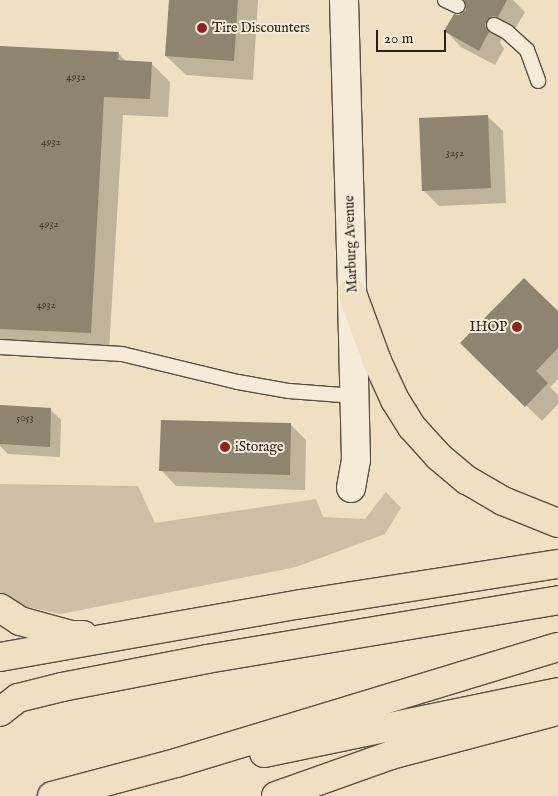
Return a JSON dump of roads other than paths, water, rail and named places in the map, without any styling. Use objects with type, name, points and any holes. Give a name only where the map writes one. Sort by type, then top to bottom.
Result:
[{"type":"highway","points":[[352,293],[377,361],[395,400],[412,427],[438,456],[467,480],[504,501],[558,523]]},
{"type":"highway","points":[[0,656],[302,604],[558,564]]},
{"type":"highway","points":[[0,712],[18,698],[62,687],[207,659],[558,600]]},
{"type":"highway","points":[[0,608],[20,621],[71,635],[124,635]]},
{"type":"highway","points":[[53,796],[176,763],[558,647]]},
{"type":"highway","points":[[53,796],[558,692]]},
{"type":"highway","points":[[276,796],[391,755],[558,711]]},
{"type":"street","name":"Marburg Avenue","points":[[344,0],[356,460],[351,488]]},
{"type":"lane","points":[[494,24],[508,32],[527,50],[538,81]]},
{"type":"lane","points":[[0,347],[122,354],[280,390],[355,396]]},
{"type":"place","name":"Tire Discounters","points":[[202,28]]},
{"type":"place","name":"IHOP","points":[[517,327]]},
{"type":"place","name":"iStorage","points":[[225,447]]}]
